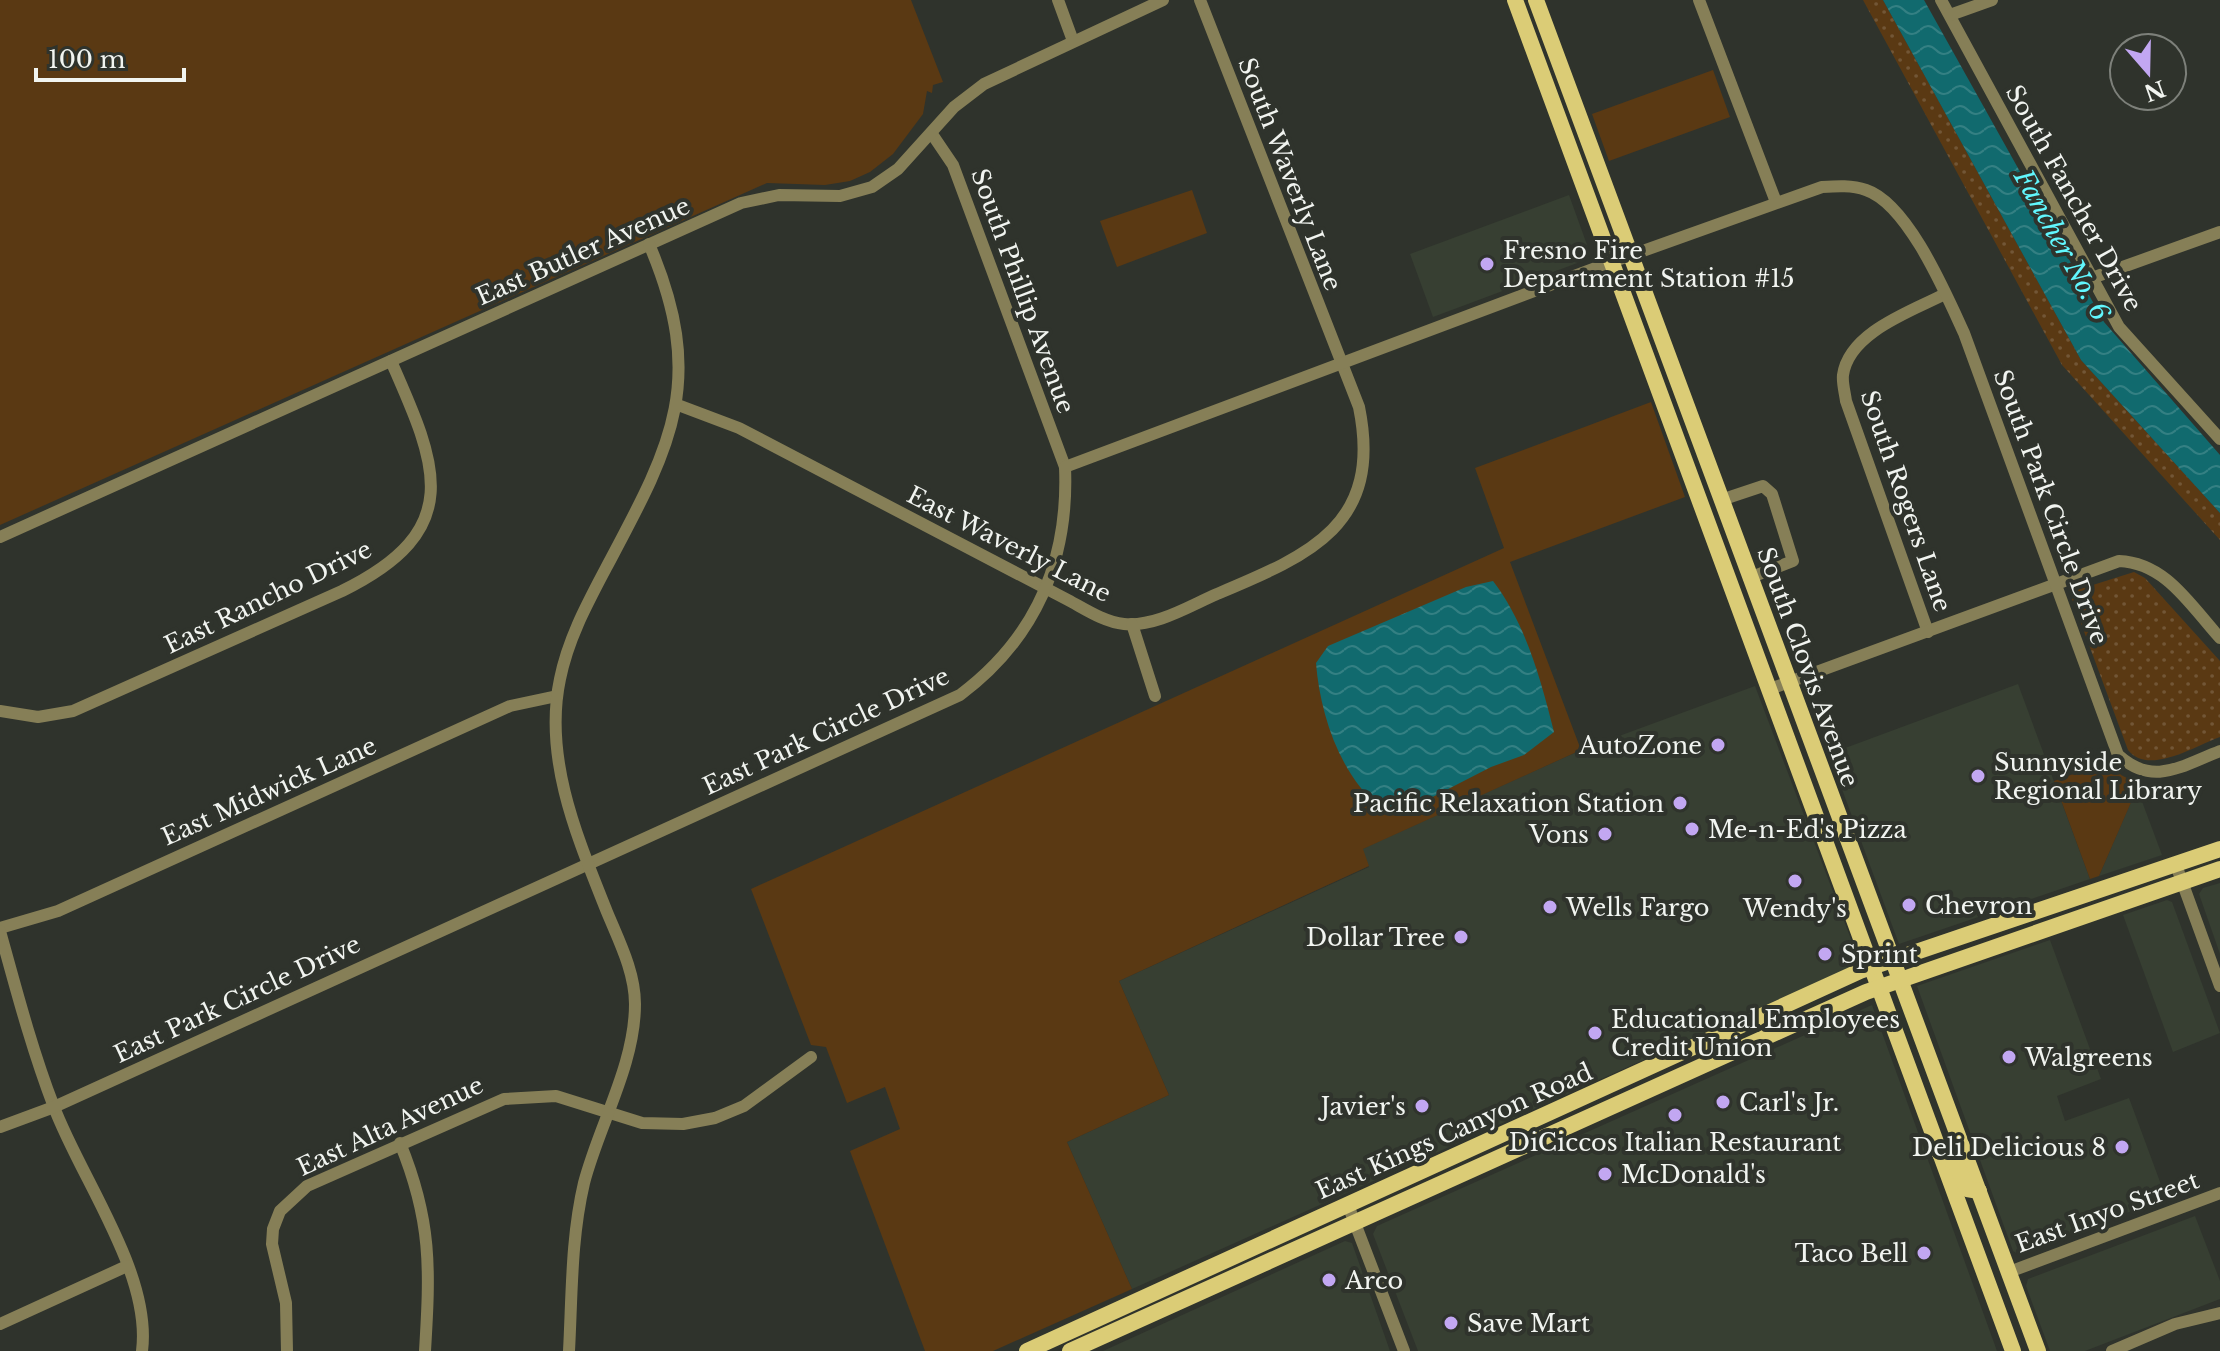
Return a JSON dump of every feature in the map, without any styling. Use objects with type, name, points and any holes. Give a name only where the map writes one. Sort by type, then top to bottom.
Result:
[{"type":"main road","name":"South Clovis Avenue","points":[[1515,0],[2013,1351]]},
{"type":"main road","name":"South Clovis Avenue","points":[[1536,0],[2038,1351]]},
{"type":"main road","name":"East Kings Canyon Road","points":[[1034,1350],[1872,967],[2220,849]]},
{"type":"main road","name":"East Kings Canyon Road","points":[[1070,1351],[1879,988],[2220,869]]},
{"type":"main road","points":[[1533,1141],[1540,1129],[1627,1088],[1630,1078]]},
{"type":"main road","points":[[1940,1154],[1955,1162],[1967,1189],[1979,1191]]},
{"type":"main road","points":[[1963,1218],[1978,1232],[1996,1266],[2009,1272]]},
{"type":"street","points":[[1058,0],[1073,41]]},
{"type":"street","name":"East Butler Avenue","points":[[0,537],[757,198],[790,194],[840,196],[872,187],[885,180],[932,134],[954,107],[984,84],[1163,0]]},
{"type":"street","name":"South Waverly Lane","points":[[1200,0],[1341,364]]},
{"type":"street","points":[[1065,467],[1776,202],[1699,0]]},
{"type":"street","name":"South Fancher Drive","points":[[1941,0],[2119,327],[2220,439]]},
{"type":"street","points":[[1950,15],[1992,0]]},
{"type":"street","name":"South Phillip Avenue","points":[[932,134],[953,165],[1065,467]]},
{"type":"street","name":"South Park Circle Drive","points":[[1776,202],[1822,187],[1842,186],[1867,190],[1887,202],[1903,220],[1964,333],[2118,755],[2133,769],[2156,775],[2220,751]]},
{"type":"street","points":[[2092,278],[2220,232]]},
{"type":"street","points":[[569,1351],[578,1211],[628,1047],[635,1002],[625,955],[571,818],[560,765],[557,696],[565,661],[582,614],[660,464],[678,405],[676,341],[666,293],[649,244]]},
{"type":"street","name":"South Rogers Lane","points":[[1928,632],[1846,401],[1843,376],[1851,355],[1866,338],[1945,294]]},
{"type":"street","name":"East Rancho Drive","points":[[0,711],[38,717],[73,711],[342,591],[383,569],[399,556],[422,524],[432,488],[432,473],[423,433],[391,361]]},
{"type":"street","name":"East Waverly Lane","points":[[678,405],[739,428],[1107,620],[1132,624],[1160,619],[1281,567],[1322,541],[1338,523],[1357,492],[1366,462],[1359,407],[1341,364]]},
{"type":"street","name":"East Park Circle Drive","points":[[0,1127],[54,1107],[960,695],[1003,659],[1032,618],[1047,587],[1057,550],[1065,467]]},
{"type":"street","points":[[1721,500],[1763,486],[1772,494],[1793,561],[1749,578]]},
{"type":"street","name":"South Park Circle Drive","points":[[2056,584],[2119,561],[2141,562],[2161,573],[2220,638]]},
{"type":"street","points":[[1770,689],[2056,584]]},
{"type":"street","points":[[1132,624],[1155,696]]},
{"type":"street","name":"East Midwick Lane","points":[[0,929],[58,911],[510,706],[557,696]]},
{"type":"street","points":[[2176,865],[2220,986]]},
{"type":"street","points":[[0,929],[54,1107],[127,1266],[142,1307],[142,1351]]},
{"type":"street","name":"East Alta Avenue","points":[[287,1351],[286,1303],[272,1244],[273,1229],[280,1211],[307,1186],[487,1104],[522,1096],[556,1096],[662,1125],[715,1118],[756,1098],[811,1057]]},
{"type":"street","points":[[400,1143],[420,1199],[429,1251],[425,1351]]},
{"type":"street","name":"East Inyo Street","points":[[2009,1272],[2220,1193]]},
{"type":"street","points":[[1348,1205],[1404,1351]]},
{"type":"street","points":[[0,1324],[127,1266]]},
{"type":"street","points":[[2112,1351],[2175,1324],[2220,1313]]},
{"type":"shaded area","points":[[0,0],[911,0],[943,82],[933,85],[932,93],[927,91],[923,114],[893,154],[870,172],[850,181],[825,185],[767,183],[0,525]]},
{"type":"shaded area","points":[[1863,0],[1883,0],[2081,360],[2220,513],[2220,540],[2062,365]]},
{"type":"shaded area","points":[[1713,70],[1730,117],[1609,161],[1592,114]]},
{"type":"shaded area","points":[[1192,190],[1207,233],[1117,267],[1100,221]]},
{"type":"shaded area","points":[[1569,195],[1590,253],[1588,259],[1433,317],[1410,254]]},
{"type":"shaded area","points":[[1651,402],[1685,497],[1510,562],[1581,750],[1363,849],[1369,866],[1119,981],[1169,1095],[1067,1142],[1132,1289],[993,1351],[925,1351],[850,1151],[900,1129],[885,1087],[847,1103],[826,1047],[811,1045],[751,889],[1504,548],[1475,468]]},
{"type":"shaded area","points":[[2134,572],[2145,578],[2220,661],[2220,737],[2159,760],[2137,757],[2128,750],[2072,599],[2077,590]]},
{"type":"shaded area","points":[[2018,684],[2090,879],[1899,944],[1829,754]]},
{"type":"shaded area","points":[[1755,686],[1860,963],[1132,1289],[1067,1142],[1169,1095],[1119,981],[1369,867],[1362,849],[1581,750]]},
{"type":"shaded area","points":[[2109,761],[2121,775],[2139,784],[2099,876],[2090,879],[2054,781]]},
{"type":"shaded area","points":[[2137,788],[2162,855],[2099,876]]},
{"type":"shaded area","points":[[2220,883],[2220,954],[2199,894],[2203,888]]},
{"type":"shaded area","points":[[2167,900],[2172,902],[2220,1033],[2173,1052],[2123,915]]},
{"type":"shaded area","points":[[2050,940],[2101,1079],[2057,1096],[2065,1121],[2129,1098],[2166,1198],[2018,1254],[2013,1251],[1917,986]]},
{"type":"shaded area","points":[[1872,1005],[1997,1351],[1418,1351],[1373,1234],[1377,1226]]},
{"type":"shaded area","points":[[2195,1216],[2220,1281],[2220,1299],[2085,1351],[2050,1351],[2026,1286],[2028,1279]]},
{"type":"shaded area","points":[[1345,1241],[1352,1243],[1390,1351],[1103,1351]]},
{"type":"water","points":[[1883,0],[1924,0],[2104,322],[2220,455],[2220,513],[2081,360]]},
{"type":"water","points":[[1493,581],[1523,634],[1538,673],[1554,732],[1524,755],[1491,767],[1419,804],[1382,809],[1355,779],[1335,743],[1322,703],[1316,663],[1328,646],[1466,587]]},
{"type":"place","name":"Fresno Fire Department Station #15","points":[[1487,264]]},
{"type":"place","name":"AutoZone","points":[[1718,745]]},
{"type":"place","name":"Sunnyside Regional Library","points":[[1978,776]]},
{"type":"place","name":"Pacific Relaxation Station","points":[[1680,803]]},
{"type":"place","name":"Me-n-Ed's Pizza","points":[[1692,829]]},
{"type":"place","name":"Vons","points":[[1605,834]]},
{"type":"place","name":"Wendy's","points":[[1795,881]]},
{"type":"place","name":"Chevron","points":[[1909,905]]},
{"type":"place","name":"Wells Fargo","points":[[1550,907]]},
{"type":"place","name":"Dollar Tree","points":[[1461,937]]},
{"type":"place","name":"Sprint","points":[[1825,954]]},
{"type":"place","name":"Educational Employees Credit Union","points":[[1595,1033]]},
{"type":"place","name":"Walgreens","points":[[2009,1057]]},
{"type":"place","name":"Carl's Jr.","points":[[1723,1102]]},
{"type":"place","name":"Javier's","points":[[1422,1106]]},
{"type":"place","name":"DiCiccos Italian Restaurant","points":[[1675,1115]]},
{"type":"place","name":"Deli Delicious 8","points":[[2122,1147]]},
{"type":"place","name":"McDonald's","points":[[1605,1174]]},
{"type":"place","name":"Taco Bell","points":[[1924,1253]]},
{"type":"place","name":"Arco","points":[[1329,1280]]},
{"type":"place","name":"Save Mart","points":[[1451,1323]]},
{"type":"water label","name":"Fancher No. 6","points":[[2062,245]]}]
